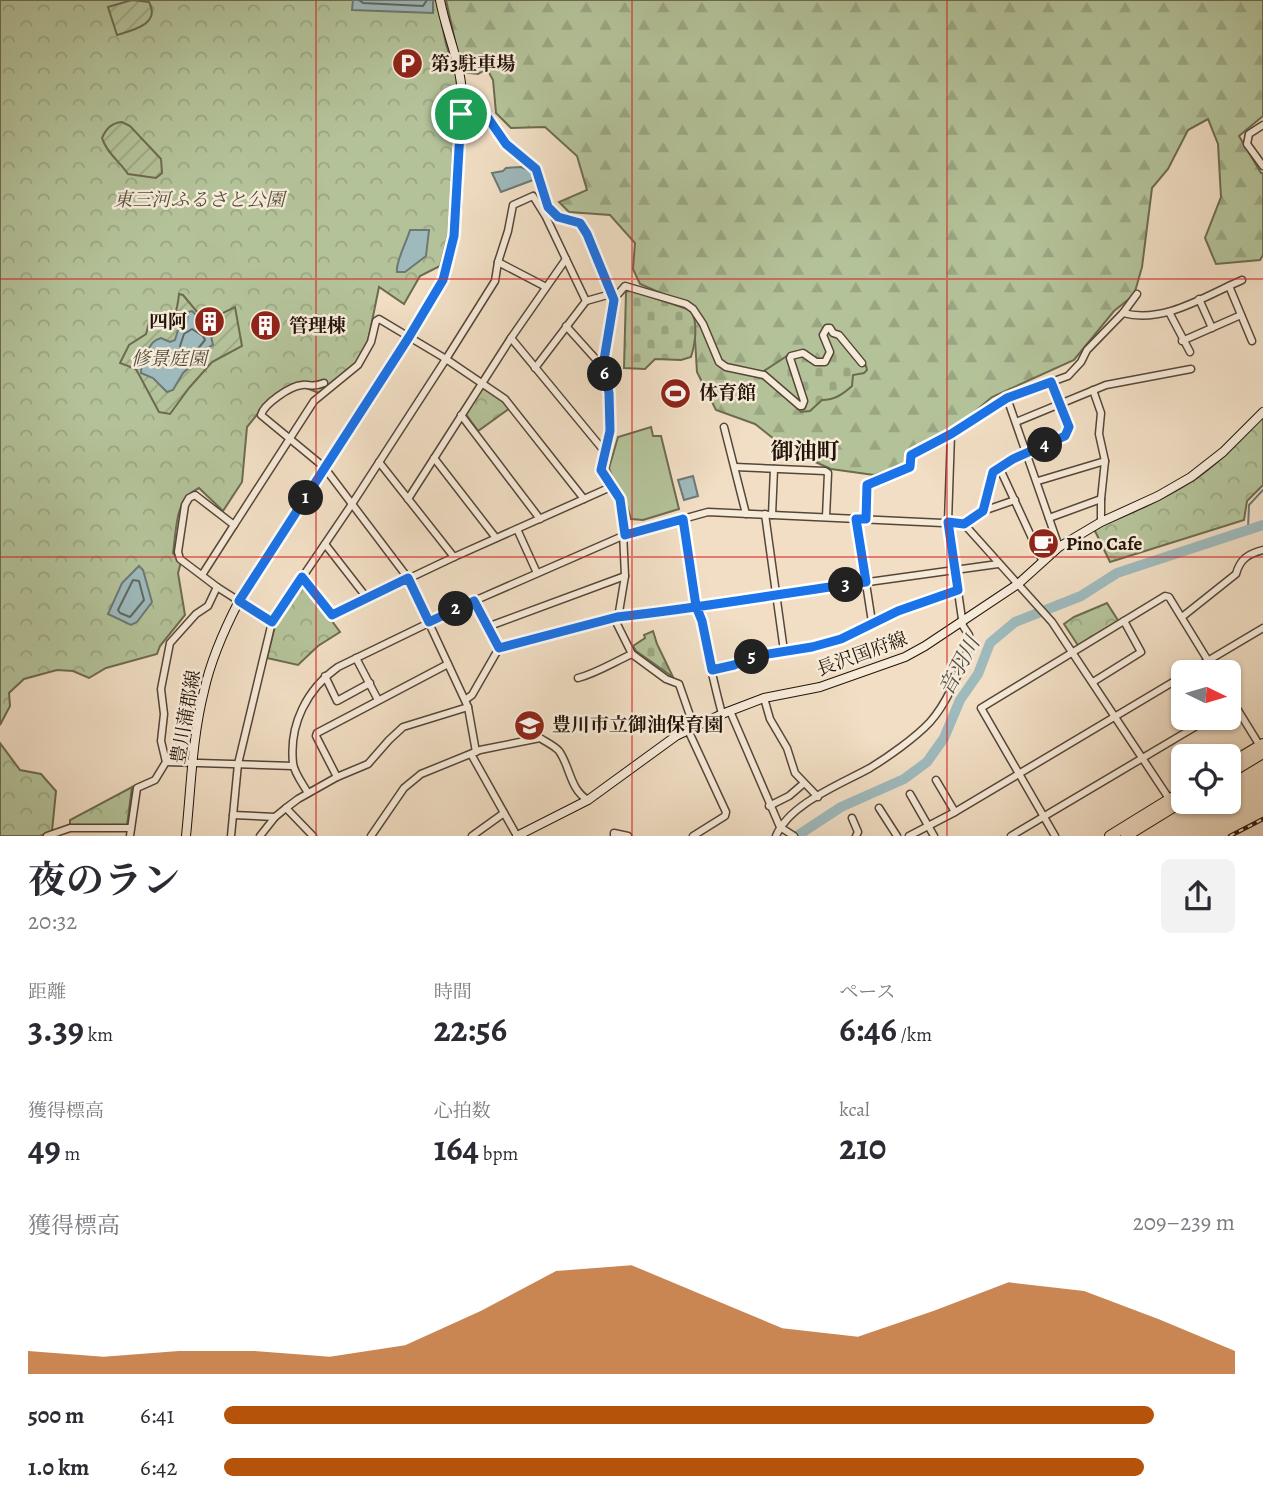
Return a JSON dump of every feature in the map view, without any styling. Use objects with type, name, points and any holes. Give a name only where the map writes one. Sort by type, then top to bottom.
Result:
[{"type":"highway","points":[[1241,758],[1262,748]]},
{"type":"highway","points":[[1241,764],[1262,748]]},
{"type":"highway","points":[[1110,836],[1171,805]]},
{"type":"highway","points":[[1126,836],[1171,806]]},
{"type":"main road","name":"豊川蒲郡線","points":[[186,836],[204,691],[223,632],[239,601],[443,280],[452,250],[461,114],[460,74],[440,0]]},
{"type":"main road","name":"長沢国府線","points":[[517,836],[588,800],[691,729],[726,712],[764,698],[820,687],[905,657],[925,646],[1018,584],[1059,547],[1101,522],[1191,477],[1223,452],[1263,412]]},
{"type":"street","points":[[461,114],[488,118],[506,144],[536,169],[548,207],[558,217],[580,223],[587,234],[612,297],[603,366],[611,414],[601,470],[620,499],[625,535],[625,576],[617,624],[632,654],[666,679],[679,684],[691,729],[726,812],[725,816],[693,836]]},
{"type":"street","points":[[1263,125],[1249,134],[1247,144],[1263,166]]},
{"type":"street","points":[[231,836],[238,764],[272,622],[352,504],[495,281],[513,205],[533,196],[546,217],[586,301]]},
{"type":"street","points":[[408,499],[511,338],[566,259]]},
{"type":"street","points":[[498,262],[546,287]]},
{"type":"street","points":[[1123,313],[1142,317],[1169,312],[1241,280]]},
{"type":"street","points":[[536,368],[586,301],[612,297],[625,286],[686,304],[703,324],[719,362],[726,367],[764,374],[800,406],[804,401],[790,358],[803,353],[816,362],[825,362],[830,352],[823,335],[827,328],[839,335],[862,363]]},
{"type":"street","points":[[1229,286],[1252,341]]},
{"type":"street","points":[[866,519],[867,485],[910,467],[911,455],[951,434],[1007,398],[1068,376],[1081,362],[1087,349],[1123,313],[1137,294]]},
{"type":"street","points":[[1199,299],[1212,328]]},
{"type":"street","points":[[1169,312],[1190,352]]},
{"type":"street","points":[[1182,341],[1241,315]]},
{"type":"street","points":[[202,575],[314,401],[358,365],[371,342],[376,321],[379,319],[446,359],[505,399],[584,499]]},
{"type":"street","points":[[566,326],[603,366]]},
{"type":"street","points":[[511,338],[605,452]]},
{"type":"street","points":[[1016,422],[1093,390],[1191,369]]},
{"type":"street","points":[[983,511],[993,472],[1027,452],[1065,436],[1069,427],[1051,382]]},
{"type":"street","points":[[324,383],[315,387],[302,384],[272,400],[262,410],[261,415],[324,467],[408,578],[466,704],[473,753],[517,836]]},
{"type":"street","points":[[1093,390],[1101,413],[1099,434],[1105,460],[1101,522]]},
{"type":"street","points":[[1007,398],[1059,547]]},
{"type":"street","points":[[461,415],[540,519]]},
{"type":"street","points":[[724,427],[746,514]]},
{"type":"street","points":[[776,836],[794,813],[833,786],[871,767],[928,724],[940,710],[970,647],[963,626],[948,522],[951,434]]},
{"type":"street","points":[[433,458],[496,538]]},
{"type":"street","points":[[1038,481],[1105,460]]},
{"type":"street","points":[[379,462],[454,557]]},
{"type":"street","points":[[735,467],[828,473],[826,517]]},
{"type":"street","points":[[1000,468],[1043,562]]},
{"type":"street","points":[[774,469],[768,514],[784,651]]},
{"type":"street","points":[[302,577],[332,615],[613,486]]},
{"type":"street","points":[[234,525],[195,495],[188,498],[178,552],[180,559],[217,587],[272,622]]},
{"type":"street","points":[[308,793],[293,766],[294,733],[299,713],[325,676],[429,622],[625,535],[708,512],[964,524],[983,511],[1014,499]]},
{"type":"street","points":[[1049,518],[1101,499]]},
{"type":"street","points":[[683,519],[696,606],[726,712],[769,806],[781,828],[793,836]]},
{"type":"street","points":[[856,519],[872,622]]},
{"type":"street","points":[[964,524],[1052,622],[1171,798]]},
{"type":"street","points":[[517,529],[537,573]]},
{"type":"street","points":[[325,544],[367,598]]},
{"type":"street","points":[[1182,617],[1236,574],[1239,564],[1249,554],[1263,550]]},
{"type":"street","points":[[260,836],[275,817],[308,793],[368,764],[403,727],[466,704],[499,648],[617,617],[998,564]]},
{"type":"street","points":[[487,627],[625,576]]},
{"type":"street","points":[[51,835],[71,828],[93,832],[130,832],[137,788],[155,780],[166,762],[161,741],[164,714],[161,689],[170,643],[196,614],[208,606],[217,587]]},
{"type":"street","points":[[712,670],[756,656],[841,639],[872,622],[958,590]]},
{"type":"street","points":[[1055,836],[981,708],[1165,596],[1169,597],[1207,660],[1263,628]]},
{"type":"street","points":[[474,601],[499,648]]},
{"type":"street","points":[[1093,682],[1141,652],[1124,621]]},
{"type":"street","points":[[578,678],[632,654]]},
{"type":"street","points":[[356,658],[378,699]]},
{"type":"street","points":[[337,777],[316,736],[317,733],[448,664]]},
{"type":"street","points":[[325,676],[337,701],[370,684]]},
{"type":"street","points":[[909,836],[956,812],[1171,683]]},
{"type":"street","points":[[764,698],[770,719],[787,748],[795,773],[818,797]]},
{"type":"street","points":[[1241,718],[1262,748]]},
{"type":"street","points":[[1012,836],[1190,730]]},
{"type":"street","points":[[371,836],[411,780],[473,753],[540,738],[559,750],[581,796],[588,800]]},
{"type":"street","points":[[166,762],[293,766]]},
{"type":"street","points":[[936,780],[956,812]]},
{"type":"street","points":[[769,806],[789,796],[803,784]]},
{"type":"street","points":[[910,794],[934,836]]},
{"type":"street","points":[[286,808],[313,836]]},
{"type":"street","points":[[879,808],[897,836]]},
{"type":"street","points":[[472,836],[504,813]]},
{"type":"street","points":[[233,815],[275,817]]},
{"type":"street","points":[[852,818],[858,832],[856,836]]},
{"type":"street","points":[[614,836],[628,836]]},
{"type":"green space","name":"東三河ふるさと公園","points":[[0,0],[437,0],[446,44],[457,78],[448,235],[440,266],[420,276],[404,304],[379,287],[368,341],[356,364],[319,393],[299,385],[269,400],[247,427],[242,482],[223,511],[199,488],[185,500],[178,516],[173,553],[181,562],[178,573],[185,615],[160,646],[157,654],[106,668],[89,678],[73,671],[57,670],[24,679],[9,693],[10,706],[0,725]]},
{"type":"green space","points":[[132,0],[149,2],[151,16],[144,25],[117,35],[108,7]]},
{"type":"green space","points":[[446,0],[1263,0],[1263,116],[1239,136],[1263,173],[1263,255],[1260,260],[1216,264],[1205,238],[1221,197],[1218,144],[1208,119],[1188,130],[1168,169],[1152,188],[1142,267],[1134,295],[1114,311],[1074,360],[992,397],[953,430],[908,452],[907,464],[874,475],[831,469],[788,450],[755,424],[716,410],[697,372],[693,307],[640,284],[633,269],[635,243],[610,215],[569,212],[559,202],[587,190],[577,156],[545,127],[511,128],[496,113],[493,80],[487,69],[478,74],[462,72]]},
{"type":"green space","points":[[122,122],[130,126],[161,159],[162,173],[156,178],[128,174],[107,148],[102,138],[105,132],[112,125]]},
{"type":"green space","points":[[631,290],[690,310],[695,326],[691,357],[681,360],[655,359],[645,369],[624,368],[626,292]]},
{"type":"green space","name":"修景庭園","points":[[179,294],[183,295],[198,313],[219,315],[235,307],[242,346],[212,362],[170,414],[159,412],[136,369],[120,363],[129,345],[146,334],[149,323],[164,325],[172,320]]},
{"type":"green space","points":[[823,329],[842,335],[867,370],[853,375],[852,386],[842,394],[822,400],[810,411],[801,412],[764,371],[790,354],[805,351],[816,359],[825,359],[828,353]]},
{"type":"green space","points":[[482,387],[504,400],[510,408],[478,431],[465,413]]},
{"type":"green space","points":[[1263,416],[1263,485],[1247,501],[1244,520],[1110,562],[1094,529],[1156,502],[1191,482],[1220,459]]},
{"type":"green space","points":[[651,427],[653,436],[661,436],[679,509],[643,520],[631,519],[623,493],[609,468],[618,437]]},
{"type":"green space","points":[[303,582],[340,632],[318,646],[298,665],[267,658],[276,622]]},
{"type":"green space","points":[[1107,603],[1119,622],[1079,647],[1064,624]]},
{"type":"green space","points":[[653,631],[673,677],[636,651],[633,646],[645,638],[644,635]]},
{"type":"green space","points":[[0,743],[20,770],[41,774],[56,791],[52,831],[40,836],[0,836]]},
{"type":"green space","points":[[132,787],[127,826],[70,825],[70,820]]},
{"type":"water","points":[[353,0],[433,0],[433,13],[352,10]]},
{"type":"water","points":[[521,167],[531,171],[533,180],[501,192],[492,173]]},
{"type":"water","points":[[410,230],[429,230],[426,256],[405,272],[397,272],[399,258]]},
{"type":"water","points":[[188,312],[206,316],[207,318],[201,320],[202,329],[209,327],[213,345],[205,349],[206,353],[183,373],[173,390],[167,392],[153,378],[141,373],[142,357],[157,340],[175,340],[178,330],[187,323]]},
{"type":"water","points":[[693,476],[698,496],[684,500],[678,480]]},
{"type":"water","points":[[139,566],[143,570],[152,602],[137,622],[131,625],[108,614],[122,583]]},
{"type":"waterway","points":[[1248,528],[1249,505],[1263,490]]},
{"type":"waterway","name":"音羽川","points":[[797,836],[841,807],[904,779],[927,762],[944,738],[960,700],[978,674],[990,643],[1015,622],[1081,596],[1117,573],[1263,525]]},
{"type":"railway","points":[[1230,836],[1263,819]]},
{"type":"place","name":"第3駐車場","points":[[408,64]]},
{"type":"place","name":"四阿","points":[[210,322]]},
{"type":"place","name":"管理棟","points":[[266,326]]},
{"type":"place","name":"体育館","points":[[676,393]]},
{"type":"place","name":"Pino Cafe","points":[[1043,544]]},
{"type":"place","name":"豊川市立御油保育園","points":[[529,725]]},
{"type":"district","name":"御油町","points":[[805,451]]},
{"type":"route","points":[[461,114],[454,236],[443,280],[239,601],[272,622],[302,577],[332,615],[408,578],[429,622],[474,601],[499,648],[617,617],[637,615],[696,606],[743,599],[866,582],[856,519],[866,519],[867,485],[910,467],[911,455],[951,434],[1007,398],[1051,382],[1069,427],[1065,436],[1013,459],[993,472],[983,511],[964,524],[948,522],[958,590],[898,611],[841,639],[812,647],[756,656],[712,670],[702,621],[696,606],[683,519],[625,535],[620,499],[601,470],[610,431],[609,393],[603,366],[614,300],[587,234],[580,223],[558,217],[548,207],[536,169],[506,144],[488,118],[461,114]]}]
